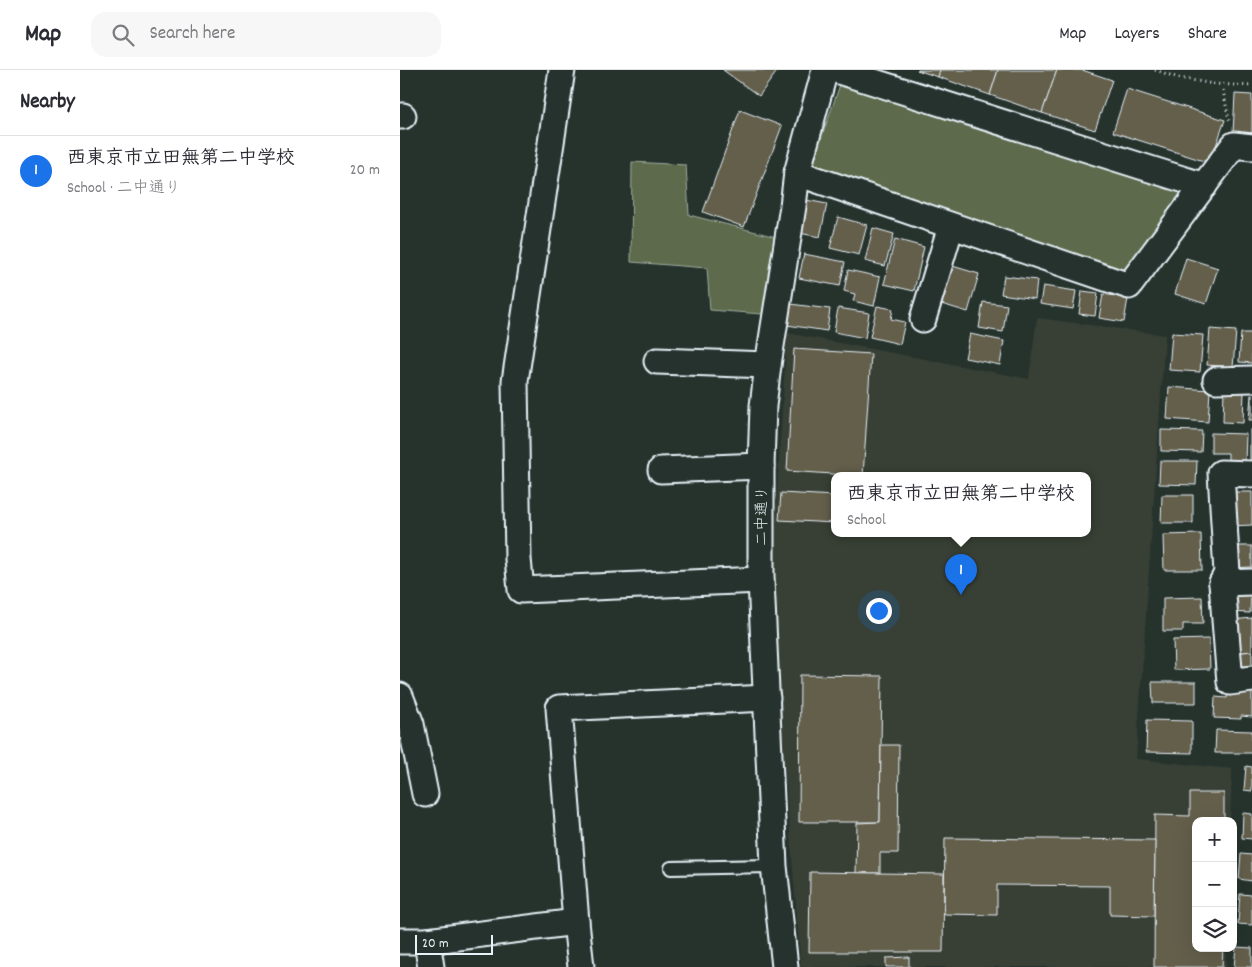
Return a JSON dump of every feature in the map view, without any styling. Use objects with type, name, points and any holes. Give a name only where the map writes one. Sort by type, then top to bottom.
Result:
[{"type":"street","points":[[562,70],[515,381],[518,560],[521,590],[761,580]]},
{"type":"street","name":"二中通り","points":[[785,967],[774,866],[761,580],[763,406],[793,206],[796,173],[825,70]]},
{"type":"street","points":[[836,70],[1204,186]]},
{"type":"street","points":[[796,173],[1129,286],[1204,186],[1243,146]]},
{"type":"street","points":[[923,319],[951,226]]},
{"type":"street","points":[[657,361],[768,365]]},
{"type":"street","points":[[1216,380],[1252,379]]},
{"type":"street","points":[[661,470],[761,466]]},
{"type":"street","points":[[1252,474],[1221,473],[1227,573],[1222,583],[1230,682],[1252,679]]},
{"type":"street","points":[[1222,583],[1252,582]]},
{"type":"street","points":[[400,696],[405,725],[425,794]]},
{"type":"street","points":[[581,967],[559,708],[767,698]]},
{"type":"street","points":[[400,941],[427,941],[576,922]]},
{"type":"street","points":[[427,941],[431,967]]},
{"type":"lane","points":[[671,868],[774,866]]},
{"type":"path","points":[[1155,70],[1179,78],[1214,84],[1252,86]]},
{"type":"path","points":[[1223,90],[1243,146]]},
{"type":"shaded area","points":[[1037,318],[1165,335],[1136,759],[1232,769],[1230,817],[1192,817],[1192,952],[1226,952],[1226,967],[801,967],[776,663],[775,526],[787,333],[1029,379]]},
{"type":"green space","points":[[842,79],[1192,189],[1126,275],[810,170]]},
{"type":"green space","points":[[632,162],[686,165],[689,215],[780,238],[775,315],[710,310],[707,268],[631,262]]},
{"type":"building","points":[[723,70],[778,70],[759,96]]},
{"type":"building","points":[[917,70],[940,70],[938,77]]},
{"type":"building","points":[[940,70],[998,70],[990,95],[938,77]]},
{"type":"building","points":[[998,70],[1057,70],[1042,113],[990,95]]},
{"type":"building","points":[[1057,70],[1082,70],[1112,80],[1095,130],[1042,113]]},
{"type":"building","points":[[1127,89],[1225,120],[1210,163],[1113,132]]},
{"type":"building","points":[[1235,94],[1252,95],[1252,134],[1233,133]]},
{"type":"building","points":[[740,110],[782,126],[744,227],[703,212]]},
{"type":"building","points":[[806,200],[827,204],[820,237],[799,233]]},
{"type":"building","points":[[838,217],[867,225],[859,255],[830,248]]},
{"type":"building","points":[[873,228],[894,234],[885,266],[865,261]]},
{"type":"building","points":[[895,239],[924,247],[914,291],[884,284]]},
{"type":"building","points":[[804,254],[845,262],[840,286],[799,278]]},
{"type":"building","points":[[1186,258],[1218,268],[1206,304],[1175,294]]},
{"type":"building","points":[[949,265],[979,274],[968,312],[938,303]]},
{"type":"building","points":[[848,270],[880,277],[874,306],[853,301],[855,294],[844,291]]},
{"type":"building","points":[[1004,276],[1037,280],[1035,299],[1001,294]]},
{"type":"building","points":[[1043,286],[1076,291],[1073,309],[1040,304]]},
{"type":"building","points":[[1082,291],[1098,293],[1095,316],[1079,314]]},
{"type":"building","points":[[1103,294],[1128,298],[1124,322],[1099,318]]},
{"type":"building","points":[[983,302],[1007,305],[1003,332],[979,328]]},
{"type":"building","points":[[790,304],[830,309],[827,331],[787,325]]},
{"type":"building","points":[[877,306],[893,309],[891,319],[905,322],[900,344],[870,337]]},
{"type":"building","points":[[838,308],[869,313],[865,338],[834,332]]},
{"type":"building","points":[[1210,329],[1236,331],[1233,367],[1207,365]]},
{"type":"building","points":[[1172,333],[1203,335],[1200,372],[1169,370]]},
{"type":"building","points":[[1241,333],[1252,333],[1252,363],[1239,362]]},
{"type":"building","points":[[970,334],[1004,341],[1000,365],[965,358]]},
{"type":"building","points":[[794,349],[871,354],[863,472],[831,472],[831,474],[787,471]]},
{"type":"building","points":[[1169,387],[1210,390],[1208,422],[1167,419]]},
{"type":"building","points":[[1224,389],[1244,390],[1243,423],[1223,422]]},
{"type":"building","points":[[1251,395],[1252,420],[1249,420]]},
{"type":"building","points":[[1161,430],[1202,431],[1201,452],[1161,451]]},
{"type":"building","points":[[1250,430],[1252,430],[1252,465],[1250,465]]},
{"type":"building","points":[[1211,433],[1246,434],[1245,463],[1228,463],[1228,453],[1211,453]]},
{"type":"building","points":[[1160,461],[1197,461],[1196,485],[1159,484]]},
{"type":"building","points":[[1229,492],[1252,492],[1252,525],[1230,526]]},
{"type":"building","points":[[781,493],[831,496],[831,523],[779,520]]},
{"type":"building","points":[[1162,495],[1193,495],[1193,523],[1161,523]]},
{"type":"building","points":[[1201,534],[1202,570],[1164,570],[1163,535]]},
{"type":"building","points":[[1229,546],[1252,546],[1252,567],[1230,568]]},
{"type":"building","points":[[1229,590],[1251,592],[1250,613],[1228,612]]},
{"type":"building","points":[[1202,597],[1203,624],[1183,624],[1183,631],[1163,631],[1163,598]]},
{"type":"building","points":[[1252,618],[1252,651],[1235,653],[1232,620]]},
{"type":"building","points":[[1209,639],[1210,669],[1174,670],[1173,640]]},
{"type":"building","points":[[1252,651],[1252,665],[1237,667],[1235,653]]},
{"type":"building","points":[[800,675],[882,676],[880,822],[799,822]]},
{"type":"building","points":[[1152,682],[1196,682],[1196,703],[1153,703]]},
{"type":"building","points":[[1252,688],[1252,717],[1241,716],[1241,719],[1214,718],[1215,697],[1227,698],[1228,692]]},
{"type":"building","points":[[1147,720],[1192,721],[1192,753],[1146,752]]},
{"type":"building","points":[[1216,730],[1252,731],[1252,753],[1215,753]]},
{"type":"building","points":[[881,745],[899,745],[898,853],[880,853],[880,873],[856,873],[857,823],[880,822]]},
{"type":"building","points":[[1246,766],[1252,767],[1252,791],[1244,790]]},
{"type":"building","points":[[1190,793],[1224,793],[1224,817],[1192,817],[1192,952],[1223,952],[1222,967],[1154,967],[1155,815],[1190,816]]},
{"type":"building","points":[[1243,813],[1252,814],[1252,839],[1242,838]]},
{"type":"building","points":[[945,838],[1155,840],[1154,916],[1110,915],[1110,886],[997,885],[997,915],[944,914]]},
{"type":"building","points":[[1241,854],[1252,855],[1252,881],[1239,879]]},
{"type":"building","points":[[810,872],[944,874],[943,952],[809,952]]},
{"type":"building","points":[[1240,894],[1252,895],[1252,925],[1238,924]]},
{"type":"building","points":[[1237,947],[1252,948],[1252,967],[1234,967]]},
{"type":"building","points":[[909,957],[909,967],[886,967],[886,958]]},
{"type":"place","name":"西東京市立田無第二中学校","points":[[961,595]]}]
